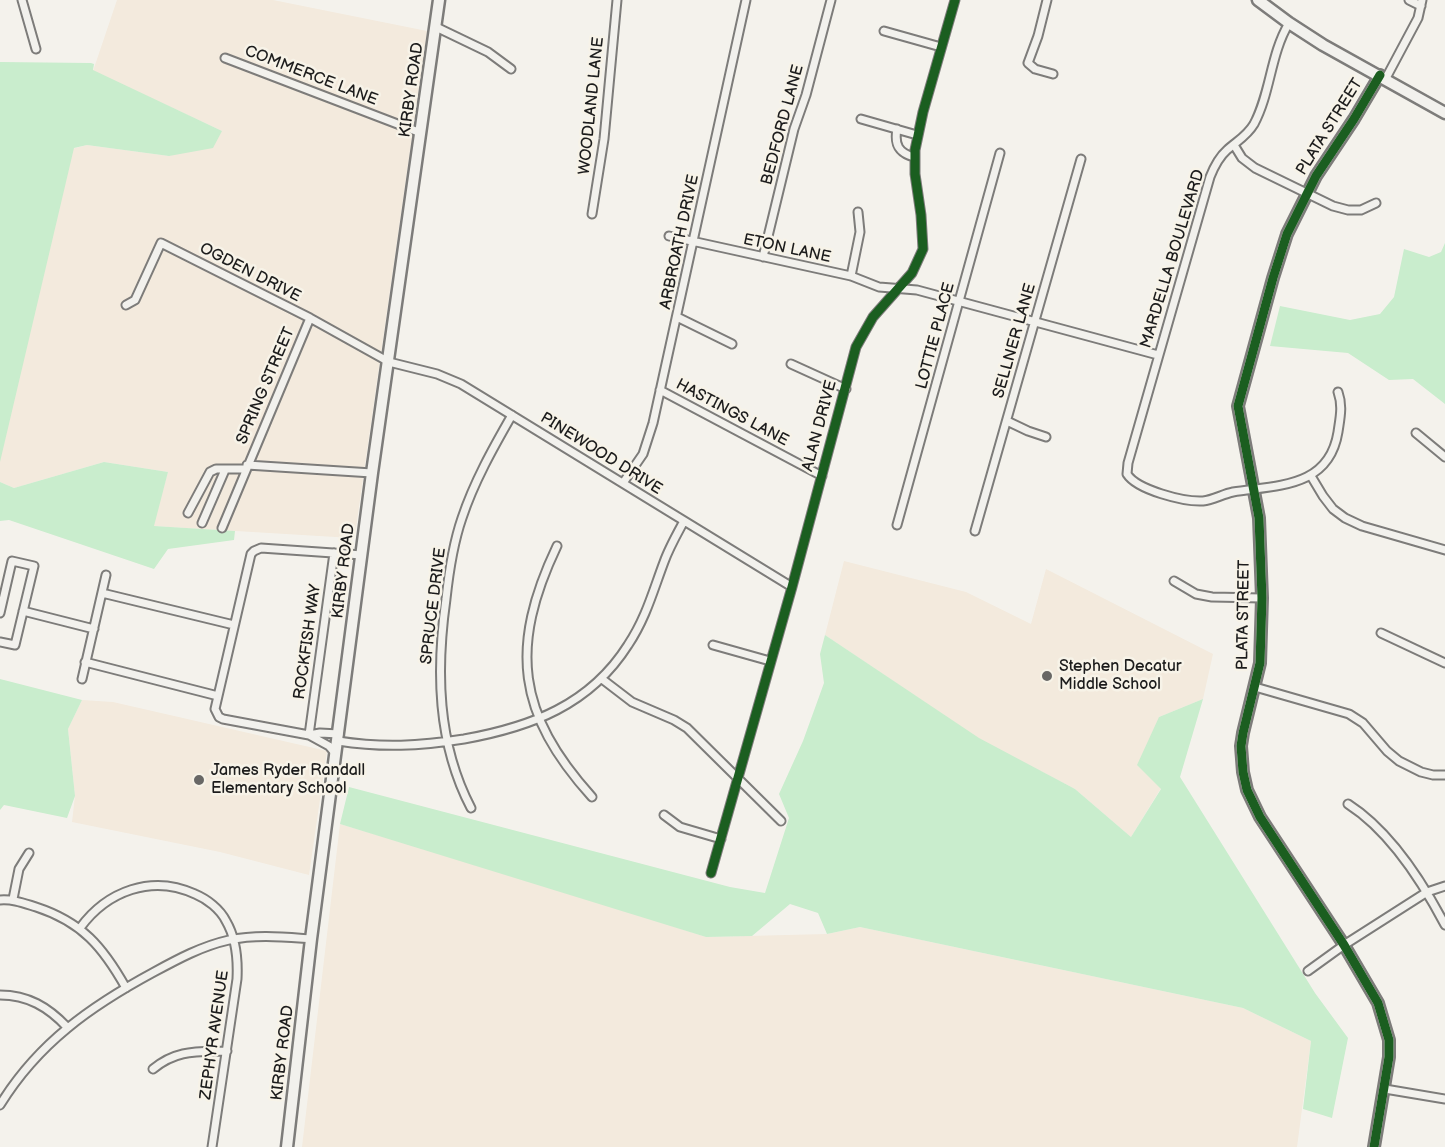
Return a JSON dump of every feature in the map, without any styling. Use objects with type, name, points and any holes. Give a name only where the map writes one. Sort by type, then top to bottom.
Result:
[{"type":"main road","name":"KIRBY ROAD","points":[[287,1147],[311,939],[372,472],[439,0]]},
{"type":"main road","points":[[1258,0],[1323,45],[1445,112]]},
{"type":"street","points":[[22,0],[36,49]]},
{"type":"street","name":"WOODLAND LANE","points":[[592,214],[604,139],[617,0]]},
{"type":"street","name":"ARBROATH DRIVE","points":[[623,483],[646,447],[694,242],[746,0]]},
{"type":"street","name":"BEDFORD LANE","points":[[763,257],[794,129],[806,94],[831,0]]},
{"type":"street","name":"ALAN DRIVE","points":[[711,873],[792,587],[856,347],[862,333],[880,307],[912,273],[923,249],[914,157],[917,135],[954,0]]},
{"type":"street","points":[[1047,0],[1028,63],[1035,69],[1053,74]]},
{"type":"street","points":[[1383,77],[1418,18],[1422,3],[1409,0]]},
{"type":"street","name":"MARDELLA BOULEVARD","points":[[1255,489],[1231,492],[1206,500],[1191,500],[1144,486],[1129,478],[1126,470],[1210,177],[1222,155],[1247,134],[1256,121],[1279,43],[1289,23]]},
{"type":"street","points":[[436,27],[488,52],[511,69]]},
{"type":"street","points":[[884,31],[941,47]]},
{"type":"street","name":"COMMERCE LANE","points":[[225,58],[421,132]]},
{"type":"street","name":"PLATA STREET","points":[[1374,1147],[1389,1057],[1385,1023],[1371,990],[1344,945],[1260,817],[1247,790],[1241,762],[1241,746],[1262,649],[1262,598],[1260,536],[1255,489],[1238,406],[1287,234],[1306,193],[1383,77]]},
{"type":"street","points":[[861,119],[917,135]]},
{"type":"street","points":[[897,129],[895,140],[899,149],[904,154],[914,157]]},
{"type":"street","points":[[1233,145],[1248,163],[1333,206],[1348,210],[1361,210],[1376,203]]},
{"type":"street","name":"LOTTIE PLACE","points":[[897,525],[1000,153]]},
{"type":"street","name":"SELLNER LANE","points":[[975,531],[1081,159]]},
{"type":"street","points":[[851,276],[860,232],[858,212]]},
{"type":"street","name":"ETON LANE","points":[[669,236],[851,276],[879,287],[917,290],[1158,355]]},
{"type":"street","name":"OGDEN DRIVE","points":[[126,305],[135,300],[161,243],[310,318],[389,362]]},
{"type":"street","points":[[677,317],[732,344]]},
{"type":"street","name":"SPRING STREET","points":[[222,528],[310,318]]},
{"type":"street","name":"PINEWOOD DRIVE","points":[[389,362],[418,368],[451,379],[792,587]]},
{"type":"street","points":[[791,364],[846,389]]},
{"type":"street","name":"HASTINGS LANE","points":[[660,390],[822,476]]},
{"type":"street","points":[[1255,489],[1290,484],[1311,476],[1326,462],[1337,441],[1341,411],[1338,392]]},
{"type":"street","name":"SPRUCE DRIVE","points":[[471,808],[454,772],[447,742],[440,665],[442,626],[452,554],[458,530],[471,493],[512,415]]},
{"type":"street","points":[[1007,421],[1046,437]]},
{"type":"street","points":[[1416,433],[1445,458]]},
{"type":"street","points":[[188,513],[213,470],[246,467],[372,472]]},
{"type":"street","points":[[202,523],[225,470]]},
{"type":"street","points":[[1311,476],[1323,496],[1345,518],[1362,526],[1445,550]]},
{"type":"street","points":[[309,735],[320,733],[394,747],[447,742],[504,731],[540,719],[576,698],[602,679],[624,651],[642,621],[665,558],[684,521]]},
{"type":"street","points":[[557,546],[534,605],[526,649],[527,683],[540,719],[563,762],[592,797]]},
{"type":"street","points":[[336,755],[329,746],[309,735],[223,719],[219,717],[215,709],[251,554],[261,548],[362,555]]},
{"type":"street","name":"ROCKFISH WAY","points":[[309,735],[334,553]]},
{"type":"street","points":[[0,613],[12,561],[34,566],[15,645],[0,642]]},
{"type":"street","points":[[82,678],[106,576]]},
{"type":"street","points":[[1174,581],[1196,594],[1212,597],[1262,598]]},
{"type":"street","points":[[102,593],[234,625]]},
{"type":"street","points":[[23,611],[93,629]]},
{"type":"street","points":[[1381,633],[1445,663]]},
{"type":"street","points":[[712,645],[770,662]]},
{"type":"street","points":[[86,662],[218,696]]},
{"type":"street","points":[[602,679],[632,702],[683,726],[781,821]]},
{"type":"street","points":[[1255,687],[1349,714],[1363,723],[1387,751],[1399,761],[1421,772],[1445,775]]},
{"type":"street","points":[[1348,804],[1365,814],[1387,838],[1427,892],[1445,925]]},
{"type":"street","points":[[664,815],[680,827],[721,839]]},
{"type":"street","points":[[13,899],[19,870],[29,854]]},
{"type":"street","name":"ZEPHYR AVENUE","points":[[80,928],[92,914],[117,895],[142,886],[166,885],[193,893],[212,905],[226,921],[237,956],[237,979],[212,1147]]},
{"type":"street","points":[[1308,970],[1427,892],[1445,886]]},
{"type":"street","points":[[0,900],[13,899],[52,913],[80,928],[102,950],[126,988]]},
{"type":"street","points":[[0,1105],[32,1060],[67,1027],[126,988],[193,952],[208,945],[232,939],[267,936],[311,939]]},
{"type":"street","points":[[0,995],[21,997],[39,1004],[67,1027]]},
{"type":"street","points":[[153,1069],[165,1059],[180,1054],[227,1051]]},
{"type":"street","points":[[1385,1089],[1445,1099]]},
{"type":"shaded area","points":[[117,0],[273,0],[427,31],[355,535],[352,538],[153,526],[168,472],[104,462],[14,488],[0,482],[0,341],[64,151],[87,145],[169,156],[222,131],[93,71]]},
{"type":"shaded area","name":"Stephen Decatur Middle School","points":[[844,561],[966,592],[1031,624],[1046,569],[1213,654],[1203,699],[1159,717],[1161,788],[1131,837],[1075,789],[979,739],[825,635]]},
{"type":"shaded area","name":"James Ryder Randall Elementary School","points":[[82,700],[113,702],[327,751],[309,875],[220,852],[72,822],[75,796],[68,729]]},
{"type":"shaded area","points":[[340,824],[545,885],[706,937],[827,934],[860,927],[1243,1008],[1311,1041],[1297,1147],[302,1147]]},
{"type":"green space","points":[[0,62],[91,63],[94,64],[93,70],[222,131],[213,148],[169,156],[87,145],[74,148],[0,462]]},
{"type":"green space","points":[[1445,243],[1445,404],[1413,379],[1389,380],[1348,353],[1270,346],[1280,306],[1350,320],[1380,314],[1394,297],[1404,249],[1429,257],[1441,252]]},
{"type":"green space","points":[[104,462],[168,472],[154,526],[235,531],[234,540],[168,549],[154,569],[9,520],[0,521],[0,482],[14,488]]},
{"type":"green space","points":[[825,635],[979,738],[1075,789],[1131,837],[1161,789],[1137,765],[1159,717],[1203,699],[1180,777],[1315,993],[1348,1038],[1332,1118],[1303,1109],[1311,1041],[1243,1008],[860,927],[827,934],[818,913],[790,904],[752,936],[706,937],[340,824],[349,787],[730,887],[765,893],[789,818],[779,794],[803,741],[824,683],[820,654]]},
{"type":"green space","points":[[0,679],[82,700],[68,729],[75,796],[67,818],[4,805],[0,810]]},
{"type":"cycle path","points":[[711,873],[792,587],[856,347],[873,317],[912,273],[923,249],[915,174],[915,150],[923,112],[955,0]]},
{"type":"cycle path","points":[[1374,1147],[1389,1057],[1389,1040],[1378,1003],[1344,945],[1260,817],[1247,790],[1243,772],[1241,746],[1243,733],[1260,663],[1262,598],[1259,518],[1238,406],[1287,234],[1316,176],[1380,75]]},
{"type":"place","name":"Stephen Decatur Middle School","points":[[1047,676]]},
{"type":"place","name":"James Ryder Randall Elementary School","points":[[199,780]]}]
